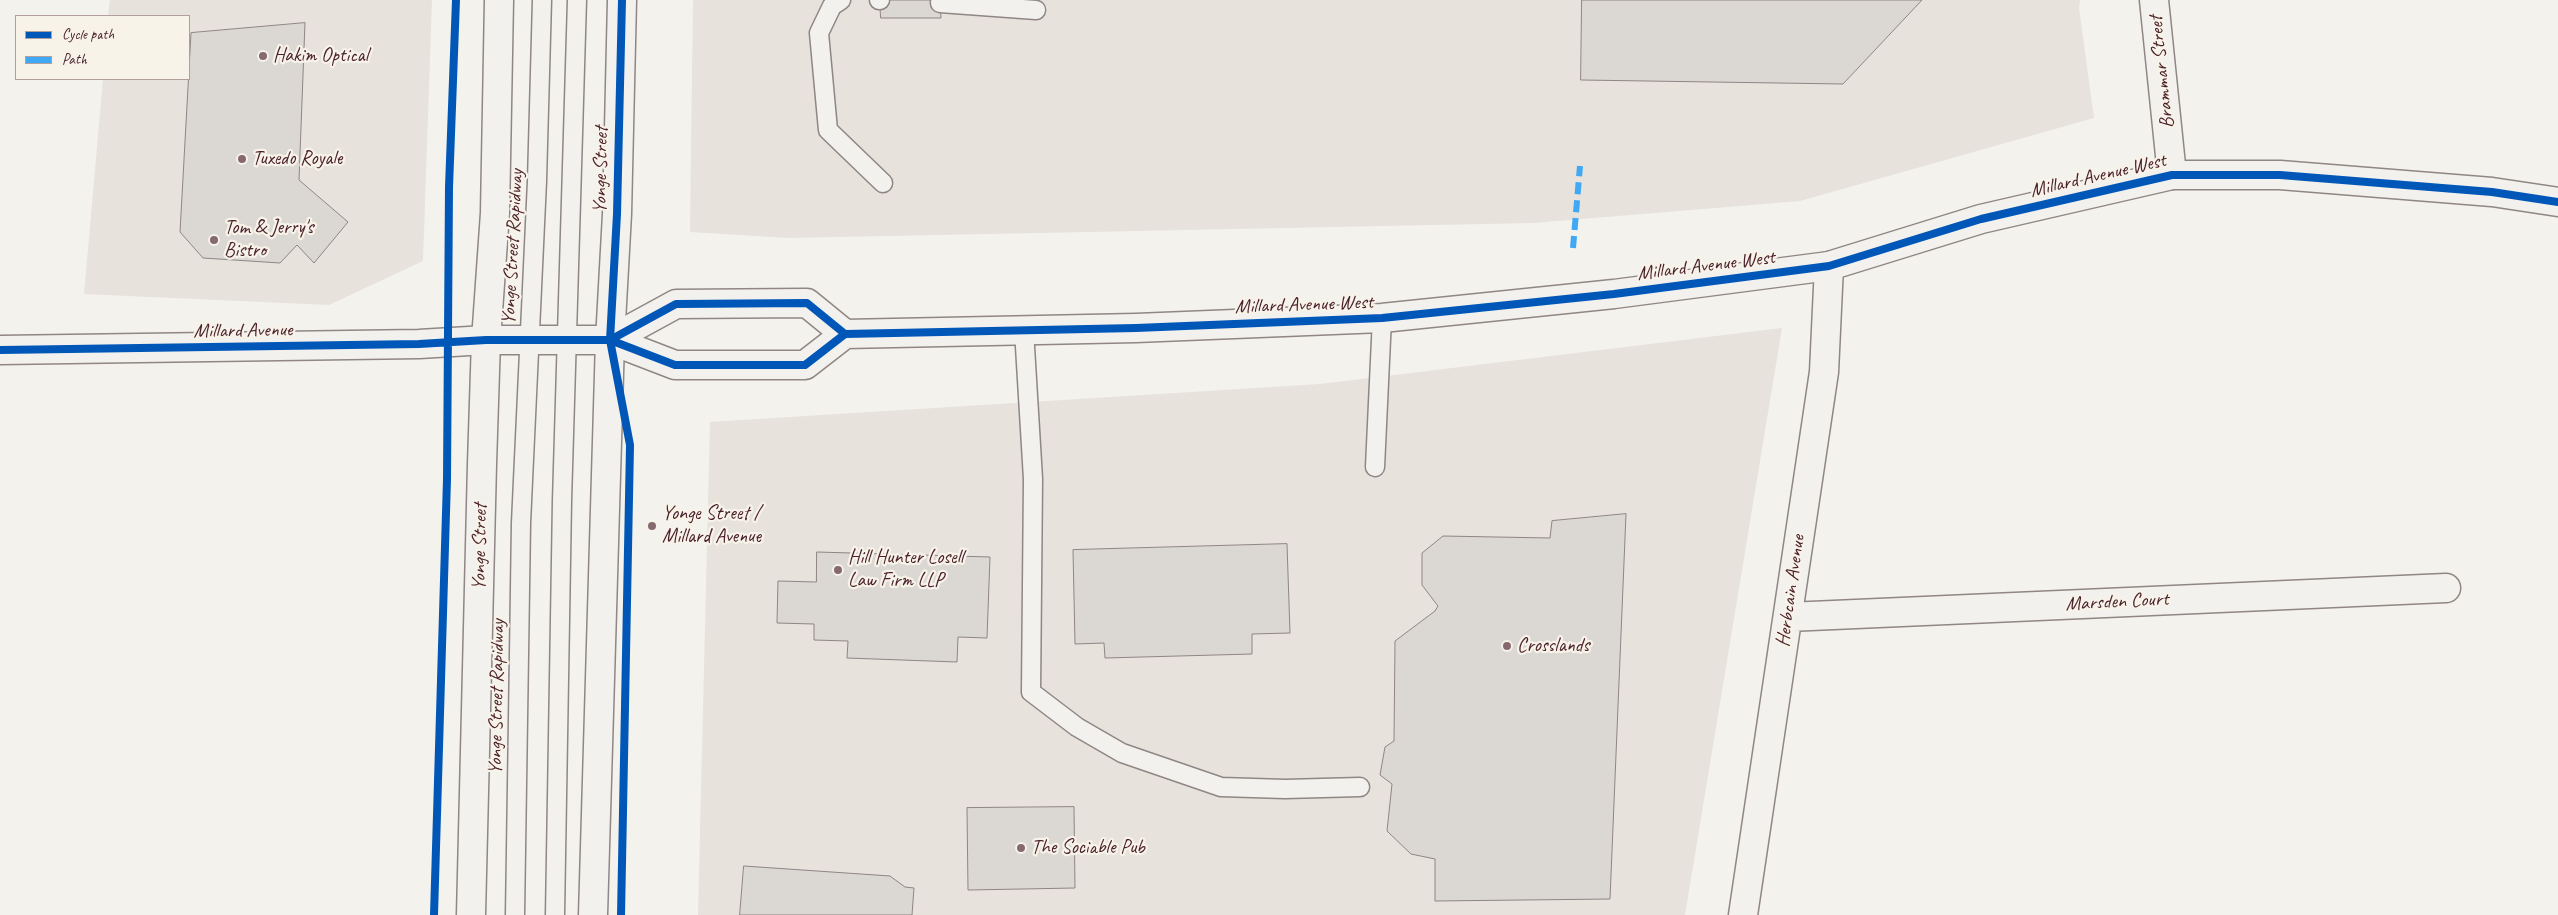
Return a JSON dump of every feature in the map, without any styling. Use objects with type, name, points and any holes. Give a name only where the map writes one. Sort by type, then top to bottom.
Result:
[{"type":"main road","name":"Yonge Street","points":[[471,915],[486,340],[495,213],[499,0]]},
{"type":"main road","name":"Yonge Street","points":[[593,915],[610,340],[617,214],[622,0]]},
{"type":"main road","name":"Brammar Street","points":[[2154,0],[2172,175]]},
{"type":"main road","name":"Millard Avenue West","points":[[846,334],[1382,318],[1614,294],[1829,266],[1981,219],[2172,175],[2280,175],[2492,192],[2558,202]]},
{"type":"main road","name":"Herbcain Avenue","points":[[1743,915],[1824,372],[1829,266]]},
{"type":"main road","points":[[486,340],[610,340],[675,365],[805,365],[846,334],[807,303],[676,304],[610,340]]},
{"type":"main road","name":"Millard Avenue","points":[[0,350],[419,344],[486,340]]},
{"type":"main road","name":"Marsden Court","points":[[1788,616],[2446,588]]},
{"type":"lane","name":"Yonge Street Rapidway","points":[[515,915],[521,523],[538,181],[542,0]]},
{"type":"lane","points":[[555,915],[566,340],[577,0]]},
{"type":"lane","points":[[841,0],[832,6],[819,34],[828,130],[883,183]]},
{"type":"lane","points":[[940,3],[1036,10]]},
{"type":"lane","points":[[1375,467],[1382,318]]},
{"type":"lane","points":[[1024,330],[1033,479],[1031,692],[1077,727],[1122,753],[1221,787],[1285,789],[1360,787]]},
{"type":"shaded area","points":[[110,0],[432,0],[423,261],[329,305],[84,294],[103,80],[190,80],[190,15],[108,15]]},
{"type":"shaded area","points":[[693,0],[2080,0],[2079,8],[2094,118],[1800,201],[1533,223],[788,238],[690,232]]},
{"type":"shaded area","points":[[1782,328],[1685,915],[698,915],[710,422],[1320,384]]},
{"type":"building","points":[[880,0],[940,0],[941,18],[881,18]]},
{"type":"building","points":[[1582,0],[1922,0],[1843,84],[1581,80]]},
{"type":"building","points":[[305,23],[299,180],[348,222],[314,263],[297,245],[280,263],[203,258],[180,232],[188,80],[190,80],[191,33]]},
{"type":"building","points":[[1626,514],[1610,899],[1435,901],[1435,859],[1411,854],[1387,831],[1392,784],[1380,775],[1385,747],[1394,741],[1395,641],[1435,611],[1438,606],[1422,585],[1422,553],[1443,536],[1550,538],[1552,521]]},
{"type":"building","points":[[1287,544],[1290,633],[1252,634],[1252,654],[1105,658],[1104,643],[1075,644],[1073,550]]},
{"type":"building","points":[[817,552],[990,557],[987,638],[958,637],[957,662],[847,658],[848,641],[814,640],[814,624],[777,623],[778,581],[816,582]]},
{"type":"building","name":"The Sociable Pub","points":[[1074,807],[1075,888],[968,890],[967,808]]},
{"type":"building","points":[[744,866],[890,876],[905,887],[914,888],[912,915],[740,915]]},
{"type":"marked path","points":[[1573,248],[1580,166]]},
{"type":"cycle path","points":[[434,915],[447,479],[449,187],[456,0]]},
{"type":"cycle path","points":[[621,915],[630,445],[610,340],[617,214],[622,0]]},
{"type":"cycle path","points":[[0,350],[419,344],[486,340],[610,340],[675,365],[805,365],[845,334],[1136,328],[1382,318],[1614,294],[1829,266],[1981,219],[2172,175],[2280,175],[2492,192],[2558,202]]},
{"type":"cycle path","points":[[610,340],[676,304],[807,303],[845,334]]},
{"type":"place","name":"Hakim Optical","points":[[263,56]]},
{"type":"place","name":"Tuxedo Royale","points":[[242,159]]},
{"type":"place","name":"Tom & Jerry's Bistro","points":[[214,240]]},
{"type":"place","name":"Yonge Street / Millard Avenue","points":[[652,526]]},
{"type":"place","name":"Hill Hunter Losell Law Firm LLP","points":[[838,570]]},
{"type":"place","name":"Crosslands","points":[[1507,646]]},
{"type":"place","name":"The Sociable Pub","points":[[1021,848]]}]
